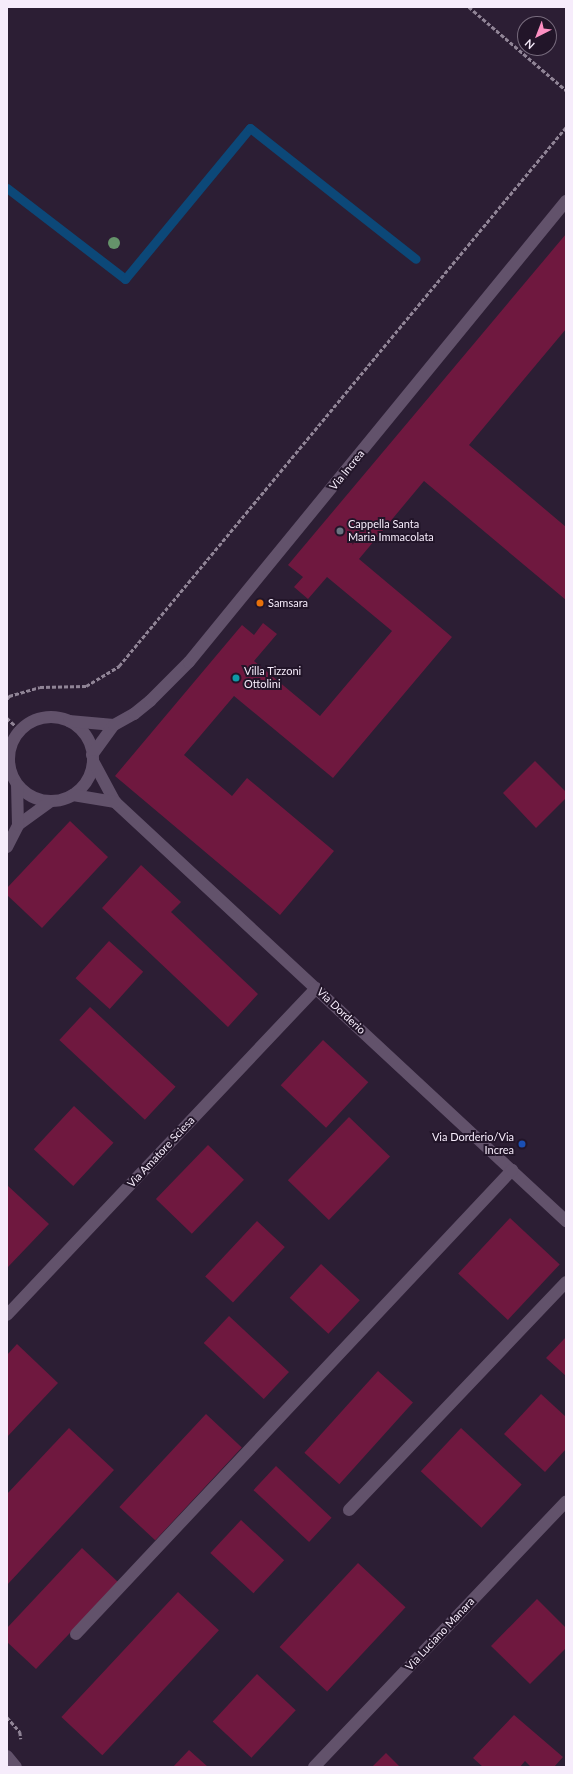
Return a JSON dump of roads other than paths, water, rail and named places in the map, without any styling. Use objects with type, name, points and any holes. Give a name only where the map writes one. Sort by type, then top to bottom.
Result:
[{"type":"street","name":"Via Increa","points":[[73,795],[87,781],[92,758],[114,725],[134,714],[150,701],[189,662],[566,201]]},
{"type":"street","points":[[18,825],[17,785],[10,769],[9,762],[10,748],[20,730],[39,719],[58,718],[114,725]]},
{"type":"street","points":[[66,720],[83,733],[91,746],[92,758]]},
{"type":"street","name":"Via Dorderio","points":[[92,758],[115,802],[566,1221]]},
{"type":"street","points":[[17,785],[31,796],[51,801]]},
{"type":"street","points":[[7,847],[18,825],[51,801],[73,795],[115,802]]},
{"type":"street","name":"Via Amatore Sciesa","points":[[7,1315],[316,988]]},
{"type":"street","points":[[76,1634],[512,1170]]},
{"type":"street","points":[[350,1510],[566,1282]]},
{"type":"street","name":"Via Luciano Manara","points":[[314,1767],[566,1501]]},
{"type":"street","points":[[7,1756],[16,1767]]},
{"type":"waterway","points":[[7,188],[125,279],[250,128],[416,259]]},
{"type":"place","name":"Cappella Santa Maria Immacolata","points":[[340,531]]},
{"type":"place","name":"Samsara","points":[[260,603]]},
{"type":"place","name":"Villa Tizzoni Ottolini","points":[[236,678]]},
{"type":"place","name":"Via Dorderio/Via Increa","points":[[522,1144]]}]
